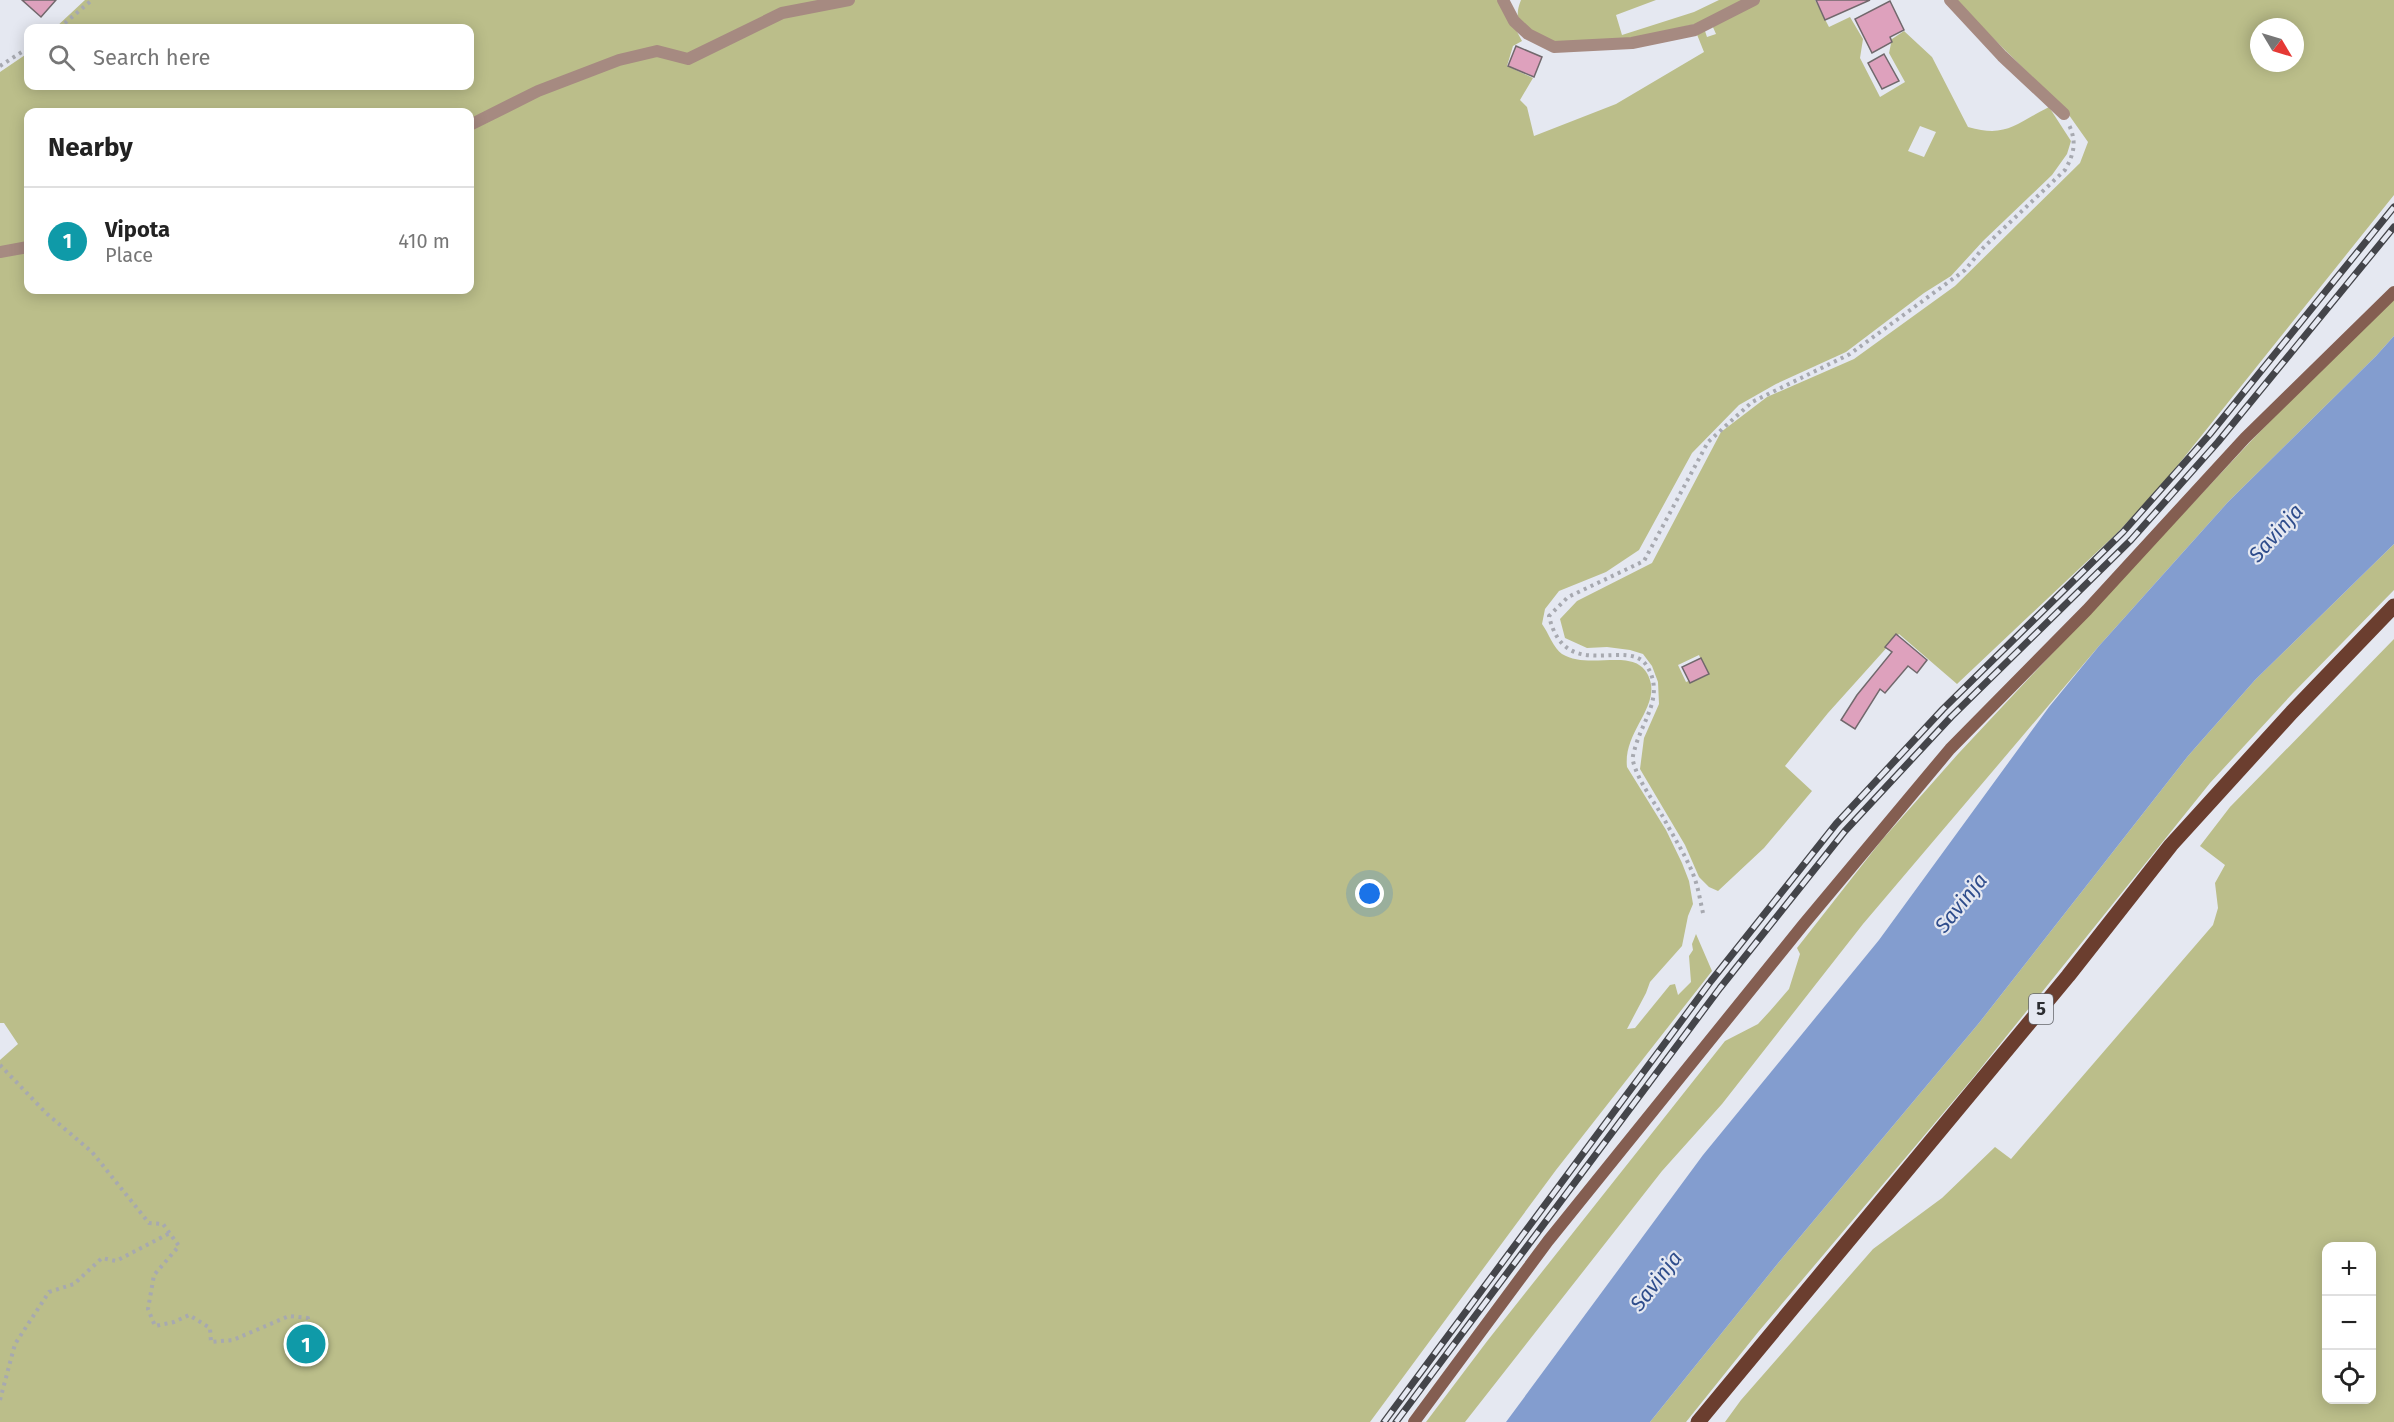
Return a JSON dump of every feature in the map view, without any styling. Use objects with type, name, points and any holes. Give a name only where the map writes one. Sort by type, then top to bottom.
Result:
[{"type":"main road","name":"5","points":[[1698,1422],[2068,976],[2171,845],[2292,712],[2394,606]]},
{"type":"street","points":[[474,123],[538,91],[601,66],[657,51],[688,58],[782,13],[849,0]]},
{"type":"street","points":[[1503,0],[1514,21],[1521,28],[1554,47],[1632,43],[1695,30],[1754,0]]},
{"type":"street","points":[[1950,0],[2002,56],[2064,114]]},
{"type":"street","points":[[0,252],[24,248]]},
{"type":"street","points":[[1413,1422],[1548,1241],[1803,925],[1950,749],[2087,610],[2245,438],[2394,292]]},
{"type":"path","points":[[64,24],[92,0]]},
{"type":"path","points":[[0,66],[24,51]]},
{"type":"path","points":[[1703,913],[1694,875],[1632,759],[1638,737],[1654,704],[1655,686],[1646,665],[1635,657],[1588,655],[1566,649],[1552,629],[1549,616],[1568,597],[1644,561],[1708,442],[1752,402],[1850,354],[1965,270],[1983,248],[2065,170],[2074,153],[2073,133],[2064,114]]},
{"type":"path","points":[[0,1065],[46,1113],[92,1152],[149,1223],[163,1224],[179,1246],[154,1275],[148,1309],[155,1326],[174,1322],[189,1315],[210,1328],[211,1342],[233,1340],[289,1316],[308,1318],[306,1344]]},
{"type":"path","points":[[0,1400],[15,1344],[49,1292],[74,1284],[102,1258],[116,1261],[170,1233]]},
{"type":"green space","points":[[85,0],[1500,0],[1522,41],[1513,46],[1507,66],[1533,78],[1520,100],[1527,107],[1534,136],[1616,104],[1704,52],[1696,32],[1704,28],[1707,37],[1716,34],[1712,25],[1757,0],[1815,0],[1829,27],[1850,17],[1863,39],[1860,58],[1880,97],[1905,82],[1889,53],[1892,39],[1904,31],[1932,57],[1968,127],[1992,131],[2002,130],[2019,124],[2049,107],[2071,141],[2067,154],[2052,175],[1983,241],[1951,276],[1924,293],[1846,352],[1776,384],[1739,405],[1692,453],[1639,550],[1606,572],[1559,591],[1545,609],[1542,624],[1559,652],[1573,659],[1633,662],[1641,666],[1648,675],[1651,686],[1647,708],[1627,754],[1627,767],[1666,830],[1682,863],[1689,881],[1693,904],[1682,946],[1650,982],[1627,1029],[1635,1028],[1670,985],[1675,984],[1678,995],[1691,982],[1689,956],[1693,950],[1692,944],[1696,934],[1712,971],[1556,1170],[1370,1422],[0,1422],[0,1060],[18,1044],[4,1023],[0,1023],[0,72],[24,56],[24,90],[474,90],[474,24],[59,24]],"holes":[[[1920,126],[1936,132],[1924,157],[1908,151]]]},
{"type":"green space","points":[[1521,0],[1656,0],[1616,15],[1622,35],[1694,12],[1719,0],[1746,0],[1704,22],[1615,43],[1538,41],[1520,23],[1518,13]]},
{"type":"green space","points":[[1954,0],[2394,0],[2394,195],[2162,485],[2117,533],[1957,684],[1899,634],[1828,713],[1785,766],[1812,791],[1764,848],[1718,891],[1709,887],[1699,877],[1685,845],[1640,769],[1644,738],[1659,704],[1658,682],[1652,666],[1643,654],[1607,647],[1587,648],[1565,638],[1560,619],[1577,601],[1652,563],[1721,432],[1767,397],[1854,359],[1955,286],[2080,163],[2088,142],[2064,108]],"holes":[[[1699,655],[1707,674],[1686,682],[1678,665]]]},
{"type":"green space","points":[[2394,300],[2394,336],[2228,502],[2099,646],[1863,924],[1722,1104],[1662,1171],[1465,1422],[1426,1422],[1488,1340],[1725,1041],[1758,1024],[1789,989],[1800,954],[1797,948],[1881,841],[1958,754],[2251,441],[2342,347]]},
{"type":"green space","points":[[2394,544],[2394,590],[2293,693],[2210,783],[1972,1079],[1759,1331],[1686,1422],[1650,1422],[1779,1262],[1979,1023],[2188,756],[2255,680]]},
{"type":"green space","points":[[2394,639],[2394,1422],[1725,1422],[1741,1400],[1873,1249],[1942,1198],[1995,1147],[2011,1159],[2213,925],[2218,908],[2215,883],[2225,865],[2200,846],[2230,807]]},
{"type":"water","name":"Savinja","points":[[2394,336],[2394,544],[2255,680],[2188,756],[1979,1023],[1779,1262],[1650,1422],[1506,1422],[1703,1155],[1879,940],[2049,707],[2099,646],[2228,502]]},
{"type":"building","points":[[22,0],[56,0],[41,17]]},
{"type":"building","points":[[1816,0],[1870,0],[1825,20]]},
{"type":"building","points":[[1890,1],[1904,30],[1890,37],[1892,42],[1872,53],[1855,19]]},
{"type":"building","points":[[1516,46],[1542,57],[1534,77],[1508,66]]},
{"type":"building","points":[[1884,54],[1899,81],[1882,89],[1868,63]]},
{"type":"building","points":[[1896,634],[1927,660],[1917,673],[1908,666],[1885,693],[1880,689],[1855,729],[1841,720],[1857,695],[1892,652],[1885,647]]},
{"type":"building","points":[[1701,658],[1709,674],[1690,683],[1682,667]]},
{"type":"railway","points":[[1384,1422],[1711,981],[1836,824],[1943,709],[2123,532],[2210,434],[2394,207]]},
{"type":"railway","points":[[1396,1422],[1720,988],[1845,831],[1951,717],[2131,540],[2218,442],[2394,227]]},
{"type":"place","name":"Vipota","points":[[306,1344]]}]
